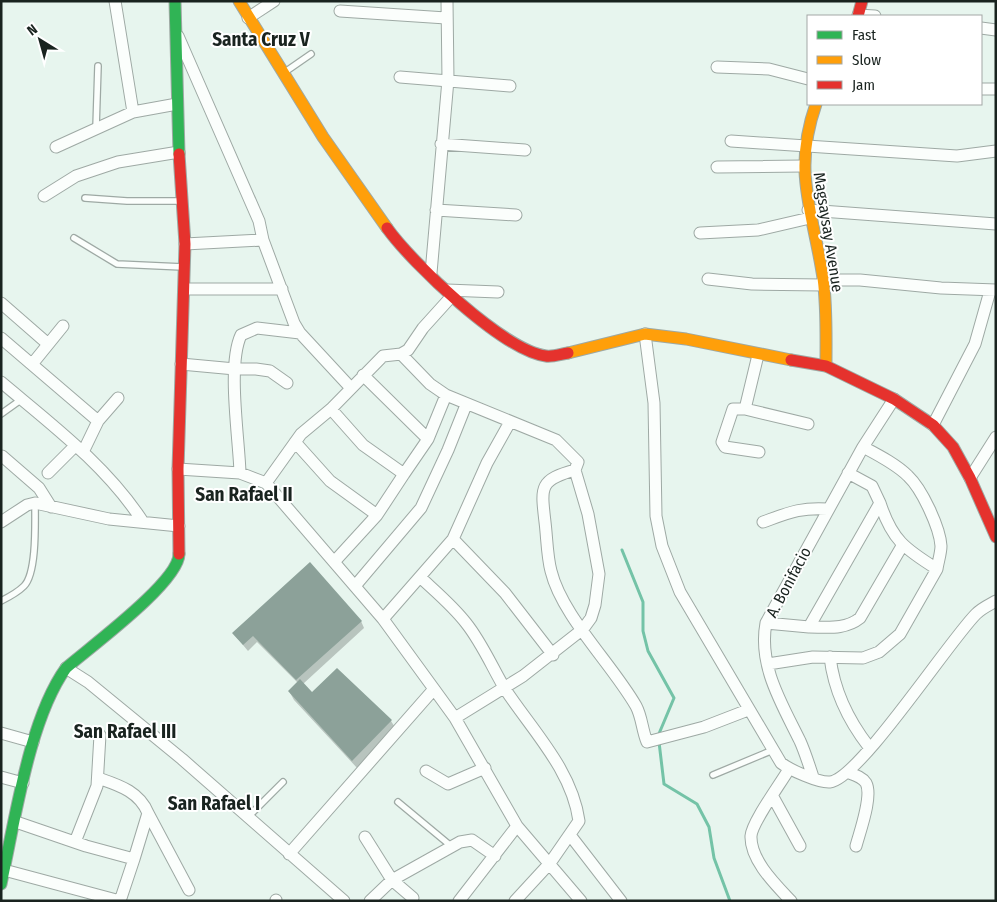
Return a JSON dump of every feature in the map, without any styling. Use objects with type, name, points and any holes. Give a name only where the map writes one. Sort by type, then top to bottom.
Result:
[{"type":"street","points":[[115,1],[133,112]]},
{"type":"street","points":[[1,884],[33,742],[48,701],[66,668],[84,650],[138,609],[169,576],[178,558],[178,469],[185,244],[179,152],[175,1]]},
{"type":"street","points":[[238,1],[323,136],[391,233],[411,256],[431,273],[449,293],[480,319],[524,349],[546,356],[580,352],[644,334],[686,338],[758,355],[826,366],[894,399],[934,425],[953,447],[970,478],[996,537]]},
{"type":"street","points":[[248,18],[274,1]]},
{"type":"street","points":[[431,273],[448,80],[447,1]]},
{"type":"street","points":[[858,15],[862,1]]},
{"type":"street","points":[[340,11],[446,18]]},
{"type":"street","points":[[982,28],[996,30]]},
{"type":"street","points":[[176,33],[259,221],[263,240],[300,332],[350,387]]},
{"type":"street","points":[[717,67],[769,69],[807,79]]},
{"type":"street","points":[[400,77],[510,86]]},
{"type":"street","points":[[982,89],[996,89]]},
{"type":"street","points":[[56,147],[133,112],[178,104]]},
{"type":"street","name":"Magsaysay Avenue","points":[[816,105],[804,147],[803,166],[809,214],[823,283],[826,366]]},
{"type":"street","points":[[731,141],[957,156],[996,151]]},
{"type":"street","points":[[441,144],[525,150]]},
{"type":"street","points":[[44,196],[76,176],[118,162],[179,152]]},
{"type":"street","points":[[717,167],[803,166]]},
{"type":"street","points":[[436,210],[516,215]]},
{"type":"street","points":[[700,233],[758,230],[809,214],[996,224]]},
{"type":"street","points":[[185,244],[263,240]]},
{"type":"street","points":[[708,279],[752,284],[823,283],[860,280],[993,290],[975,344],[934,425]]},
{"type":"street","points":[[185,288],[282,290]]},
{"type":"street","points":[[449,293],[498,292]]},
{"type":"street","points":[[266,483],[294,442],[331,409],[363,374],[383,356],[401,354],[408,350],[449,293]]},
{"type":"street","points":[[1,303],[48,344]]},
{"type":"street","points":[[33,363],[63,326]]},
{"type":"street","points":[[240,473],[235,369],[237,344],[247,330],[257,328],[300,332]]},
{"type":"street","points":[[644,334],[654,403],[656,516],[662,546],[680,592],[781,763],[789,769],[830,782],[849,773],[915,693],[962,629],[978,612],[996,602]]},
{"type":"street","points":[[1,338],[33,363],[98,421]]},
{"type":"street","points":[[401,354],[430,384],[446,395],[466,405],[556,440],[578,462],[575,470],[588,514],[599,574],[595,605],[591,618],[582,629],[553,654],[505,688],[455,718]]},
{"type":"street","points":[[745,409],[758,355]]},
{"type":"street","points":[[181,364],[235,369],[256,368],[270,371],[287,383]]},
{"type":"street","points":[[363,374],[428,439]]},
{"type":"street","points":[[1,382],[79,449],[130,502],[143,522]]},
{"type":"street","points":[[334,562],[377,515],[428,439],[446,395]]},
{"type":"street","points":[[48,473],[79,449],[98,421],[118,398]]},
{"type":"street","name":"A. Bonifacio","points":[[813,777],[801,743],[774,689],[765,649],[766,623],[863,446],[894,399]]},
{"type":"street","points":[[355,586],[421,508],[448,450],[466,405]]},
{"type":"street","points":[[331,409],[363,445],[404,474]]},
{"type":"street","points":[[759,452],[726,447],[722,442],[733,409],[745,409],[808,424]]},
{"type":"street","points":[[382,619],[453,539],[487,463],[510,422]]},
{"type":"street","points":[[970,478],[996,438]]},
{"type":"street","points":[[294,442],[330,481],[377,515]]},
{"type":"street","points":[[768,664],[830,657],[863,658],[879,652],[900,634],[936,569],[941,548],[938,533],[926,505],[912,480],[887,460],[863,446]]},
{"type":"street","points":[[2,456],[39,488],[51,507]]},
{"type":"street","points":[[178,469],[240,473],[266,483],[382,619],[455,718],[517,826],[580,900]]},
{"type":"street","points":[[575,470],[554,476],[544,490],[543,503],[551,572],[563,598],[582,629],[616,674],[637,707],[647,742],[656,741],[748,710]]},
{"type":"street","points":[[848,473],[872,486],[885,518],[902,546],[936,569]]},
{"type":"street","points":[[1,522],[27,505],[35,503],[108,519],[179,526]]},
{"type":"street","points":[[809,627],[880,503]]},
{"type":"street","points":[[763,522],[807,507],[828,509]]},
{"type":"street","points":[[453,539],[505,593],[553,654]]},
{"type":"street","points":[[766,623],[809,627],[853,624],[860,618],[902,546]]},
{"type":"street","points":[[420,577],[467,624],[505,688],[556,761],[576,803],[579,821],[550,863],[515,901]]},
{"type":"street","points":[[830,657],[833,679],[842,702],[853,726],[869,747]]},
{"type":"street","points":[[66,668],[88,682],[182,759],[344,901]]},
{"type":"street","points":[[289,854],[434,689]]},
{"type":"street","points":[[1,733],[33,742]]},
{"type":"street","points":[[75,842],[98,778],[100,735]]},
{"type":"street","points":[[426,771],[448,784],[485,768]]},
{"type":"street","points":[[789,769],[751,835],[755,855],[791,901]]},
{"type":"street","points":[[849,773],[861,778],[866,784],[868,796],[856,846]]},
{"type":"street","points":[[1,777],[23,784]]},
{"type":"street","points":[[98,778],[132,793],[144,803],[190,890]]},
{"type":"street","points":[[773,797],[800,846]]},
{"type":"street","points":[[4,870],[79,895],[120,901],[148,813]]},
{"type":"street","points":[[16,822],[134,859]]},
{"type":"street","points":[[459,901],[517,826]]},
{"type":"street","points":[[570,835],[621,901]]},
{"type":"street","points":[[365,837],[392,880],[413,898]]},
{"type":"street","points":[[370,901],[392,880],[451,846],[472,840],[495,856]]},
{"type":"lane","points":[[283,73],[311,54]]},
{"type":"lane","points":[[96,128],[98,66]]},
{"type":"lane","points":[[85,198],[127,201],[182,201]]},
{"type":"lane","points":[[74,238],[117,264],[185,267]]},
{"type":"lane","points":[[1,414],[22,399]]},
{"type":"lane","points":[[1,601],[24,586],[30,578],[35,503]]},
{"type":"lane","points":[[713,775],[772,750]]},
{"type":"lane","points":[[248,818],[283,782]]},
{"type":"lane","points":[[398,802],[451,846]]},
{"type":"building","points":[[310,562],[362,621],[296,680],[253,636],[243,645],[232,633]]},
{"type":"building","points":[[337,668],[392,720],[352,761],[288,691],[300,679],[312,692]]},
{"type":"waterway","points":[[622,550],[643,602],[643,631],[648,651],[674,698],[658,736]]},
{"type":"waterway","points":[[659,742],[664,784],[697,804],[709,827],[714,858],[730,901]]},
{"type":"traffic: fast","points":[[175,1],[179,154]]},
{"type":"traffic: fast","points":[[1,884],[25,771],[42,714],[53,689],[66,668],[112,631],[165,581],[175,566],[179,554]]},
{"type":"traffic: slow","points":[[239,1],[323,137],[387,228]]},
{"type":"traffic: slow","points":[[816,105],[809,128],[805,171],[810,211],[823,278],[826,366]]},
{"type":"traffic: slow","points":[[568,353],[645,334],[686,339],[791,360]]},
{"type":"traffic: jam","points":[[858,15],[862,1]]},
{"type":"traffic: jam","points":[[179,154],[185,244],[178,469],[179,554]]},
{"type":"traffic: jam","points":[[387,228],[437,283],[484,323],[507,339],[528,351],[546,356],[568,353]]},
{"type":"traffic: jam","points":[[791,360],[826,366],[894,399],[933,425],[953,447],[970,478],[996,537]]},
{"type":"district","name":"Santa Cruz V","points":[[261,39]]},
{"type":"district","name":"San Rafael II","points":[[244,494]]},
{"type":"district","name":"San Rafael III","points":[[125,731]]},
{"type":"district","name":"San Rafael I","points":[[214,803]]}]
